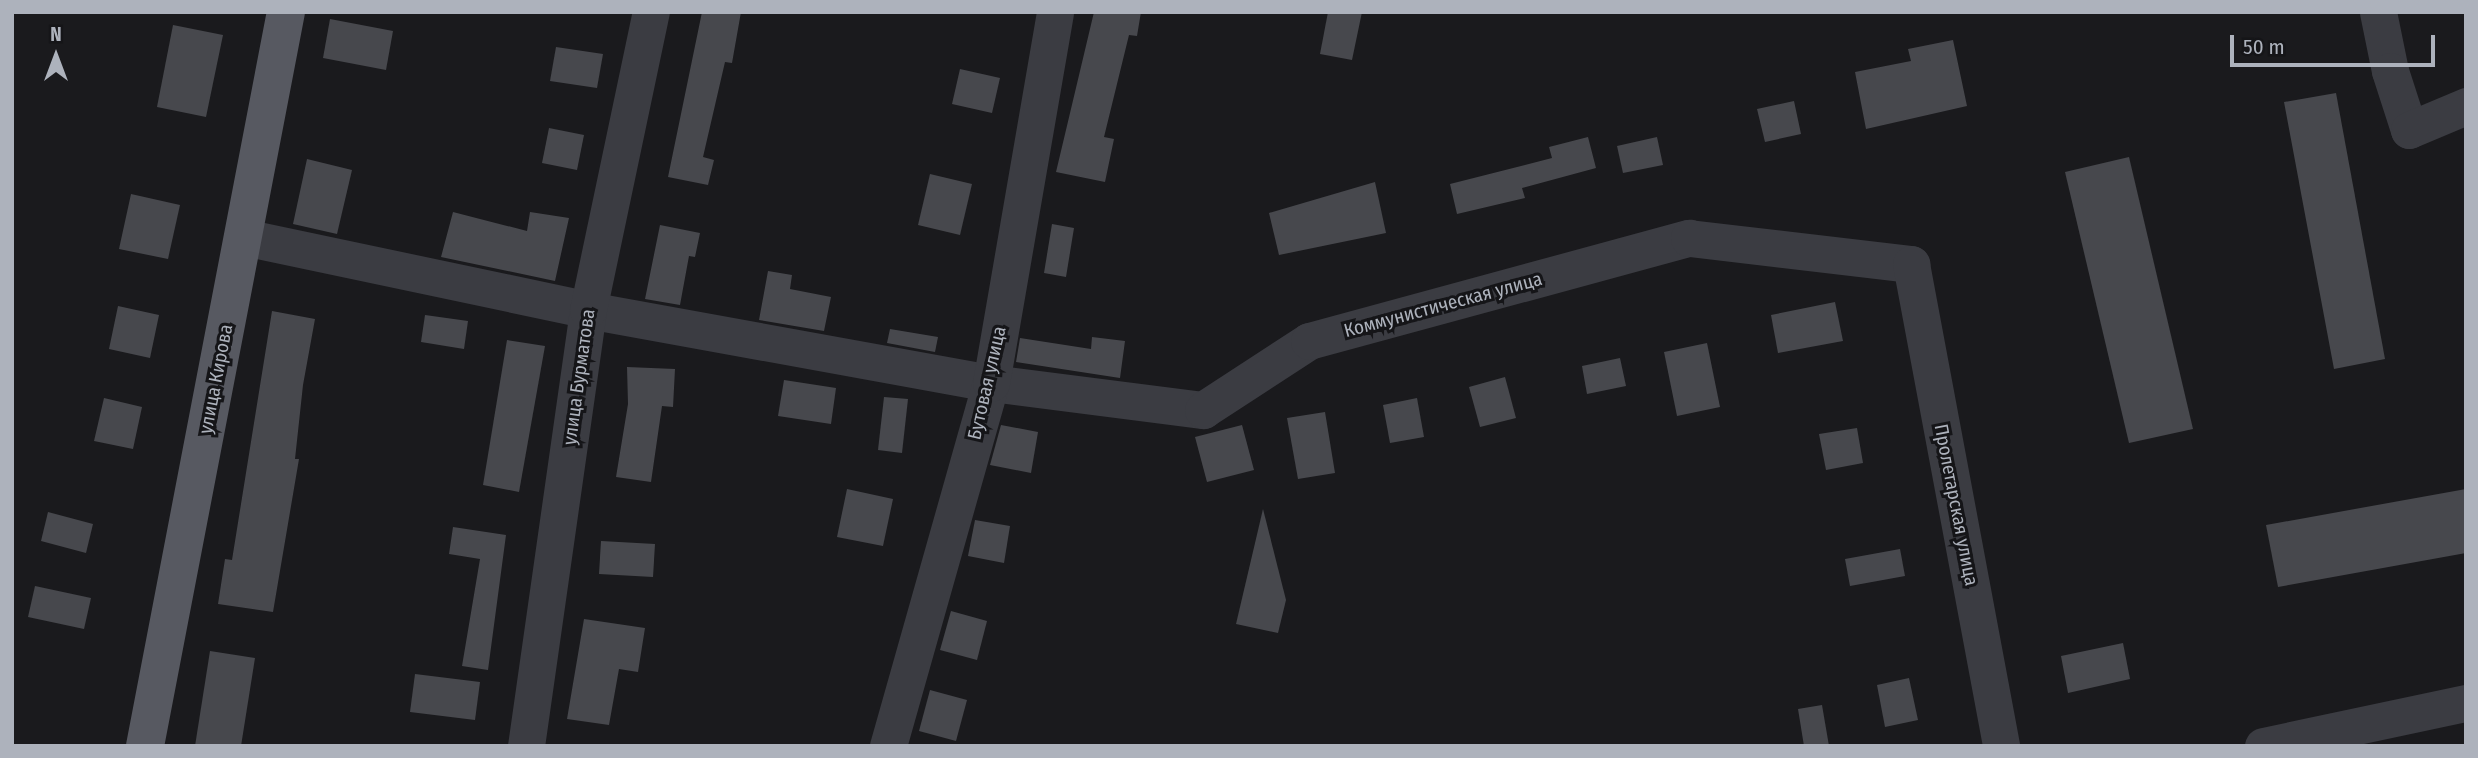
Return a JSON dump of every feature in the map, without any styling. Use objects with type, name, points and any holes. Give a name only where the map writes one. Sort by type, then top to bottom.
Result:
[{"type":"main road","name":"улица Кирова","points":[[145,746],[286,12]]},
{"type":"street","name":"улица Бурматова","points":[[526,746],[588,310],[651,12]]},
{"type":"street","name":"Бутовая улица","points":[[888,746],[991,383],[1055,12]]},
{"type":"street","points":[[2378,12],[2390,71],[2409,130],[2466,106]]},
{"type":"street","name":"Коммунистическая улица","points":[[243,237],[588,310],[991,383],[1202,410],[1309,341],[1689,238],[1911,264]]},
{"type":"street","name":"Пролетарская улица","points":[[1911,264],[2001,746]]},
{"type":"street","points":[[2263,746],[2466,703]]},
{"type":"building","points":[[702,12],[741,12],[732,63],[725,62],[703,157],[714,160],[708,185],[668,177]]},
{"type":"building","points":[[1094,12],[1141,12],[1137,36],[1129,35],[1104,137],[1114,139],[1105,182],[1056,172]]},
{"type":"building","points":[[1328,12],[1362,12],[1352,60],[1320,54]]},
{"type":"building","points":[[330,19],[393,31],[386,70],[323,58]]},
{"type":"building","points":[[173,25],[223,35],[206,117],[157,107]]},
{"type":"building","points":[[1953,40],[1967,106],[1866,129],[1855,72],[1911,61],[1908,49]]},
{"type":"building","points":[[556,47],[603,54],[597,88],[550,81]]},
{"type":"building","points":[[960,69],[1000,78],[992,113],[952,104]]},
{"type":"building","points":[[2336,93],[2385,359],[2334,369],[2284,102]]},
{"type":"building","points":[[1794,101],[1801,134],[1765,142],[1757,109]]},
{"type":"building","points":[[549,128],[584,135],[577,170],[542,163]]},
{"type":"building","points":[[1588,137],[1596,168],[1522,188],[1525,198],[1457,214],[1450,184],[1552,158],[1549,147]]},
{"type":"building","points":[[1657,137],[1663,165],[1623,173],[1617,146]]},
{"type":"building","points":[[2129,157],[2193,429],[2129,443],[2065,172]]},
{"type":"building","points":[[307,159],[352,170],[337,234],[293,224]]},
{"type":"building","points":[[930,174],[972,184],[960,235],[918,225]]},
{"type":"building","points":[[1375,182],[1386,233],[1279,255],[1269,213]]},
{"type":"building","points":[[131,194],[180,205],[168,259],[119,249]]},
{"type":"building","points":[[453,212],[527,231],[530,212],[569,218],[555,281],[441,257]]},
{"type":"building","points":[[1052,224],[1074,228],[1066,277],[1044,273]]},
{"type":"building","points":[[660,225],[700,233],[695,257],[689,256],[680,305],[645,299]]},
{"type":"building","points":[[768,271],[792,275],[790,289],[831,297],[824,331],[759,320]]},
{"type":"building","points":[[1835,302],[1843,341],[1778,353],[1771,315]]},
{"type":"building","points":[[118,306],[159,315],[150,358],[109,349]]},
{"type":"building","points":[[272,311],[315,319],[303,385],[295,459],[299,459],[273,612],[218,604],[225,559],[232,560]]},
{"type":"building","points":[[425,315],[468,321],[464,349],[421,342]]},
{"type":"building","points":[[890,329],[938,337],[935,352],[887,343]]},
{"type":"building","points":[[1092,337],[1125,341],[1120,378],[1016,362],[1020,338],[1091,349]]},
{"type":"building","points":[[507,340],[545,346],[519,492],[483,485]]},
{"type":"building","points":[[1707,343],[1720,407],[1677,416],[1664,352]]},
{"type":"building","points":[[1620,358],[1626,386],[1587,394],[1582,366]]},
{"type":"building","points":[[627,367],[675,369],[673,407],[662,406],[651,482],[616,477],[628,404]]},
{"type":"building","points":[[1505,377],[1516,418],[1480,427],[1469,387]]},
{"type":"building","points":[[784,380],[836,388],[831,424],[778,416]]},
{"type":"building","points":[[884,397],[908,399],[902,453],[878,450]]},
{"type":"building","points":[[104,398],[142,407],[133,449],[94,441]]},
{"type":"building","points":[[1417,398],[1424,437],[1390,443],[1383,405]]},
{"type":"building","points":[[1325,412],[1335,473],[1298,479],[1287,418]]},
{"type":"building","points":[[1001,425],[1038,432],[1031,473],[990,465]]},
{"type":"building","points":[[1242,425],[1254,470],[1207,482],[1195,437]]},
{"type":"building","points":[[1857,428],[1863,463],[1826,470],[1819,434]]},
{"type":"building","points":[[847,489],[893,499],[883,546],[837,537]]},
{"type":"building","points":[[2466,489],[2466,553],[2278,587],[2266,525]]},
{"type":"building","points":[[1263,509],[1286,600],[1278,633],[1236,624]]},
{"type":"building","points":[[48,512],[93,524],[86,553],[41,541]]},
{"type":"building","points":[[975,520],[1010,526],[1004,563],[968,556]]},
{"type":"building","points":[[453,527],[506,535],[488,670],[462,666],[480,559],[449,554]]},
{"type":"building","points":[[601,541],[655,544],[653,577],[599,574]]},
{"type":"building","points":[[1900,549],[1905,576],[1850,586],[1845,559]]},
{"type":"building","points":[[35,586],[91,598],[84,629],[28,617]]},
{"type":"building","points":[[951,611],[987,621],[977,660],[940,650]]},
{"type":"building","points":[[584,619],[645,628],[638,672],[619,669],[609,725],[567,719]]},
{"type":"building","points":[[2123,643],[2130,679],[2068,693],[2061,656]]},
{"type":"building","points":[[210,651],[255,658],[241,746],[195,746]]},
{"type":"building","points":[[415,674],[480,682],[475,720],[410,712]]},
{"type":"building","points":[[1909,678],[1918,720],[1885,727],[1877,685]]},
{"type":"building","points":[[930,690],[967,700],[956,741],[919,731]]},
{"type":"building","points":[[1822,705],[1829,746],[1804,746],[1798,709]]}]
